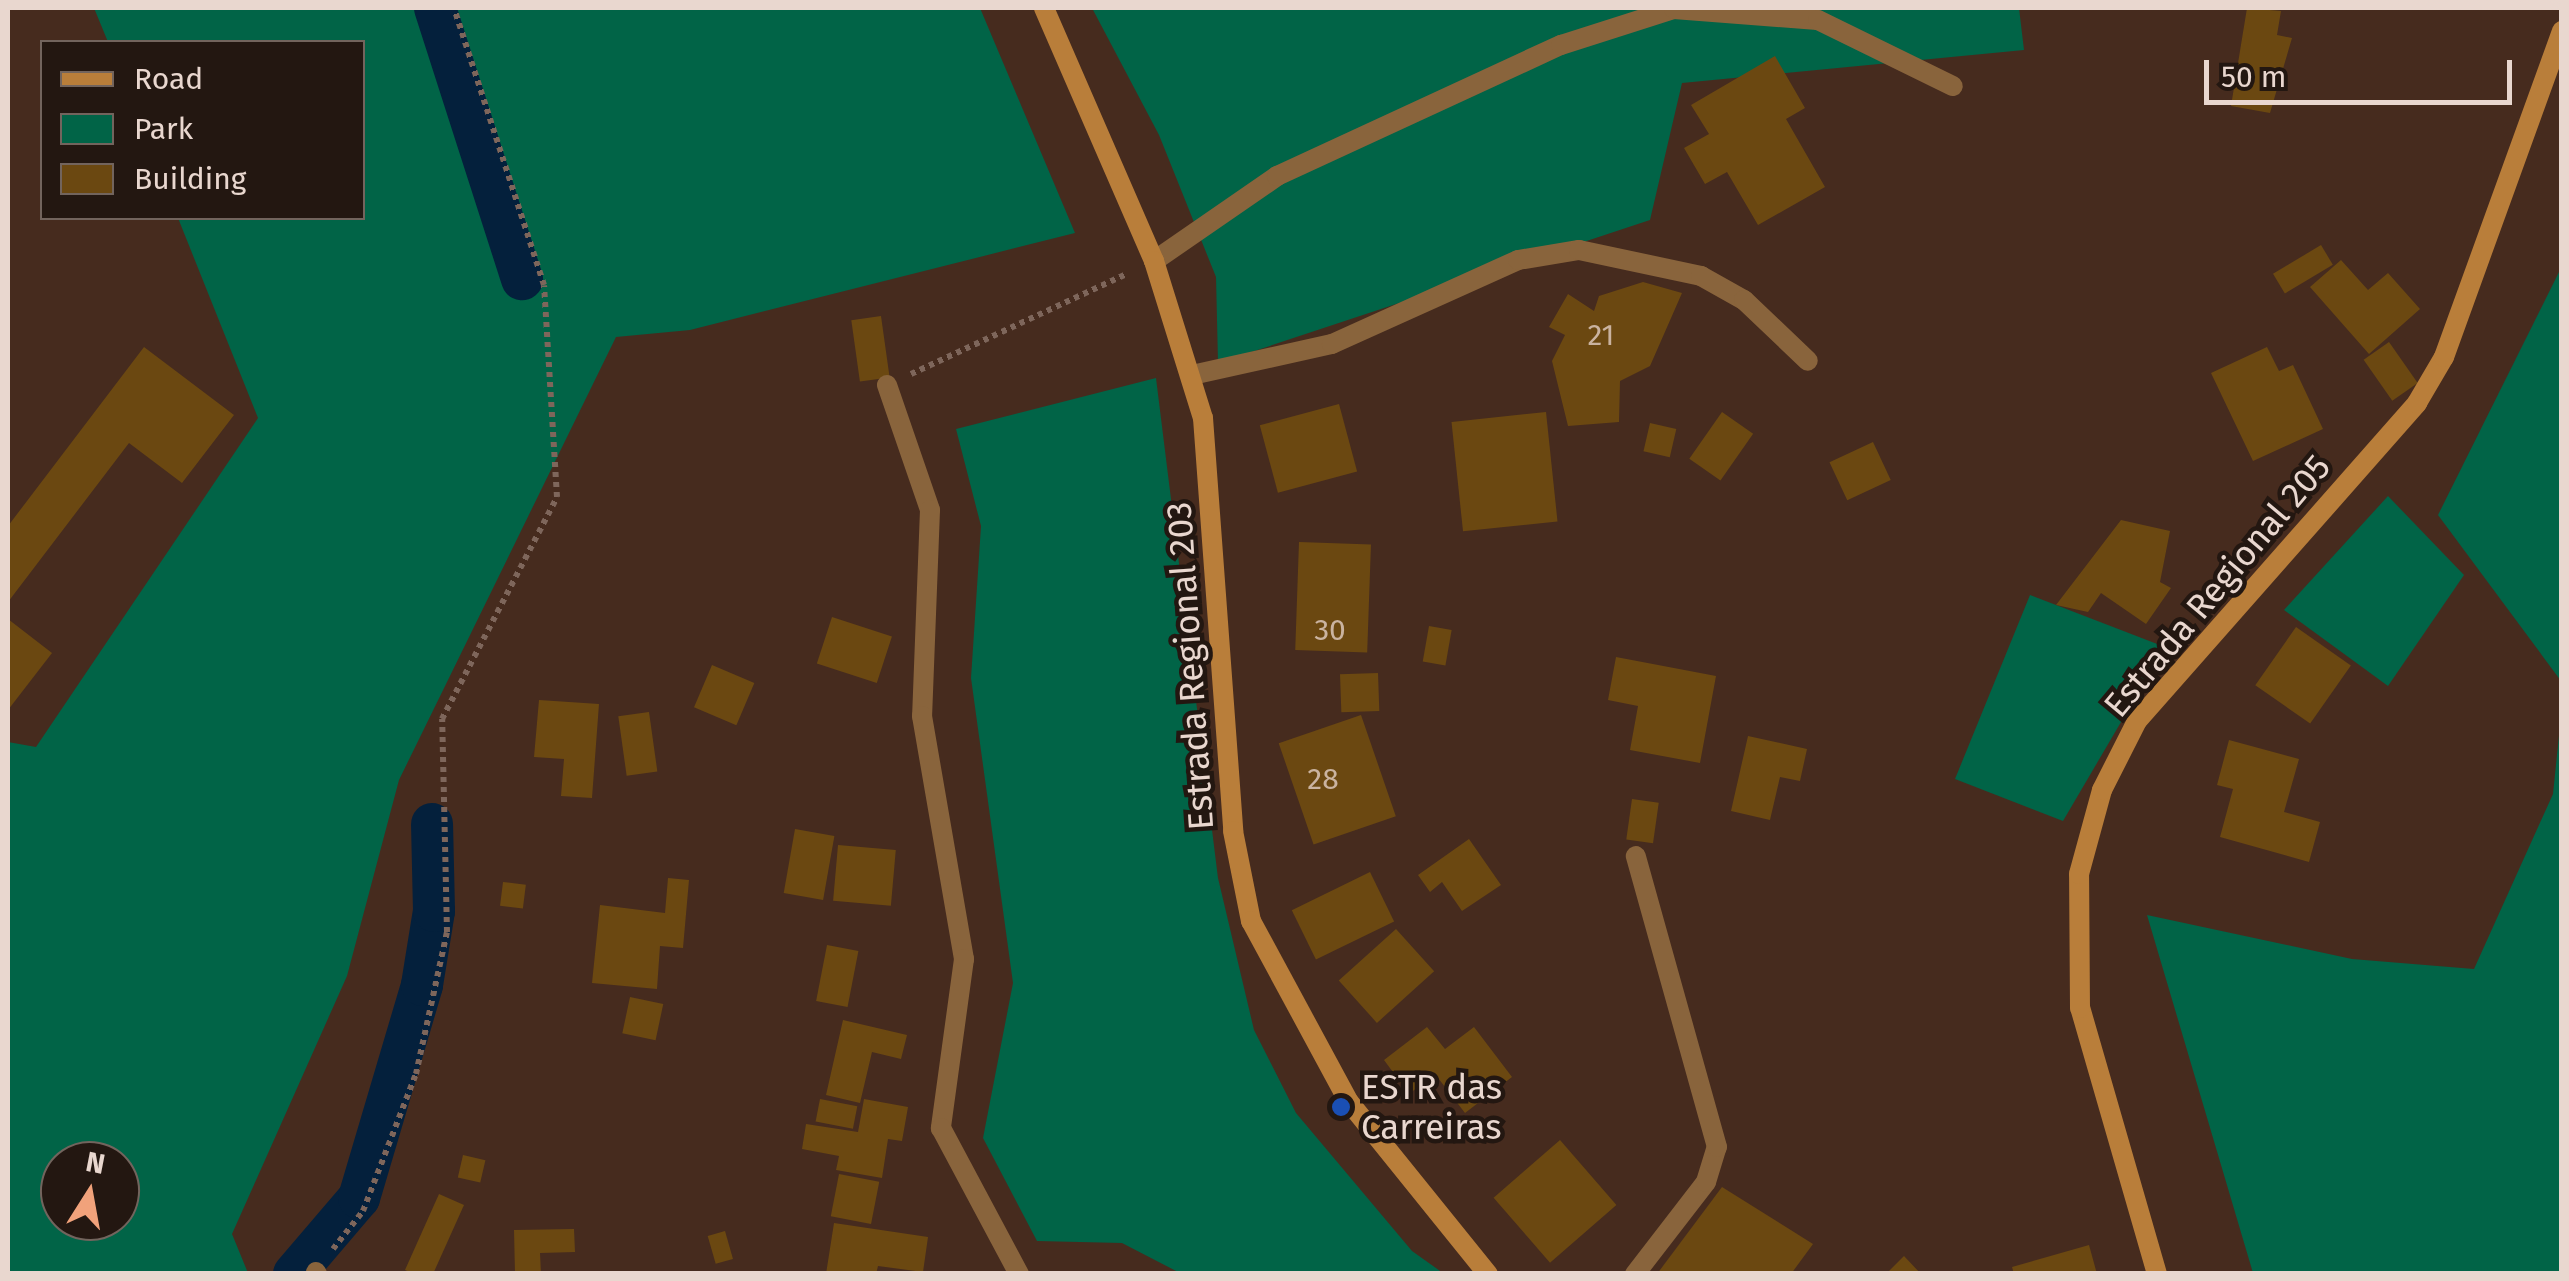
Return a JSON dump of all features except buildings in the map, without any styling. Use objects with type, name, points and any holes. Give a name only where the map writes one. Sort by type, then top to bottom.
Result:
[{"type":"main road","name":"Estrada Regional 203","points":[[1044,8],[1154,261],[1192,374],[1215,535],[1232,830],[1251,922],[1339,1086],[1488,1274]]},
{"type":"main road","name":"Estrada Regional 205","points":[[2156,1274],[2080,1008],[2079,874],[2102,790],[2137,721],[2417,403],[2444,357],[2562,31]]},
{"type":"street","points":[[1154,261],[1277,176],[1561,45],[1674,9],[1818,20],[1953,86]]},
{"type":"street","points":[[1192,374],[1332,344],[1518,260],[1579,250],[1701,276],[1744,300],[1808,360]]},
{"type":"street","points":[[887,385],[930,510],[922,716],[964,958],[941,1128],[1019,1274]]},
{"type":"street","points":[[1634,1274],[1706,1182],[1717,1146],[1636,856]]},
{"type":"path","points":[[316,1273],[362,1211],[416,1074],[447,932],[442,719],[557,498],[544,285],[454,8]]},
{"type":"path","points":[[887,385],[1154,261]]},
{"type":"green space","points":[[94,8],[980,8],[1075,233],[690,330],[616,337],[399,780],[347,976],[232,1234],[248,1273],[8,1273],[8,742],[36,747],[258,418],[179,220],[365,220],[365,40],[107,40]]},
{"type":"green space","points":[[1092,8],[2019,8],[2024,50],[1682,83],[1650,220],[1218,363],[1216,277],[1159,135]]},
{"type":"green space","points":[[2561,268],[2561,681],[2438,515]]},
{"type":"green space","points":[[1156,378],[1218,878],[1254,1030],[1296,1113],[1412,1251],[1443,1273],[1180,1273],[1122,1243],[1037,1241],[983,1138],[1013,983],[971,678],[981,526],[956,429]]},
{"type":"green space","points":[[2388,496],[2464,575],[2388,686],[2284,610]]},
{"type":"green space","points":[[2030,595],[2165,647],[2063,821],[1955,779]]},
{"type":"green space","points":[[2561,716],[2561,1273],[2253,1273],[2147,915],[2352,959],[2474,969],[2553,794]]},
{"type":"waterway","points":[[435,8],[522,279]]},
{"type":"waterway","points":[[294,1274],[359,1198],[422,985],[434,911],[432,824]]},
{"type":"place","name":"ESTR das Carreiras","points":[[1341,1107]]}]
